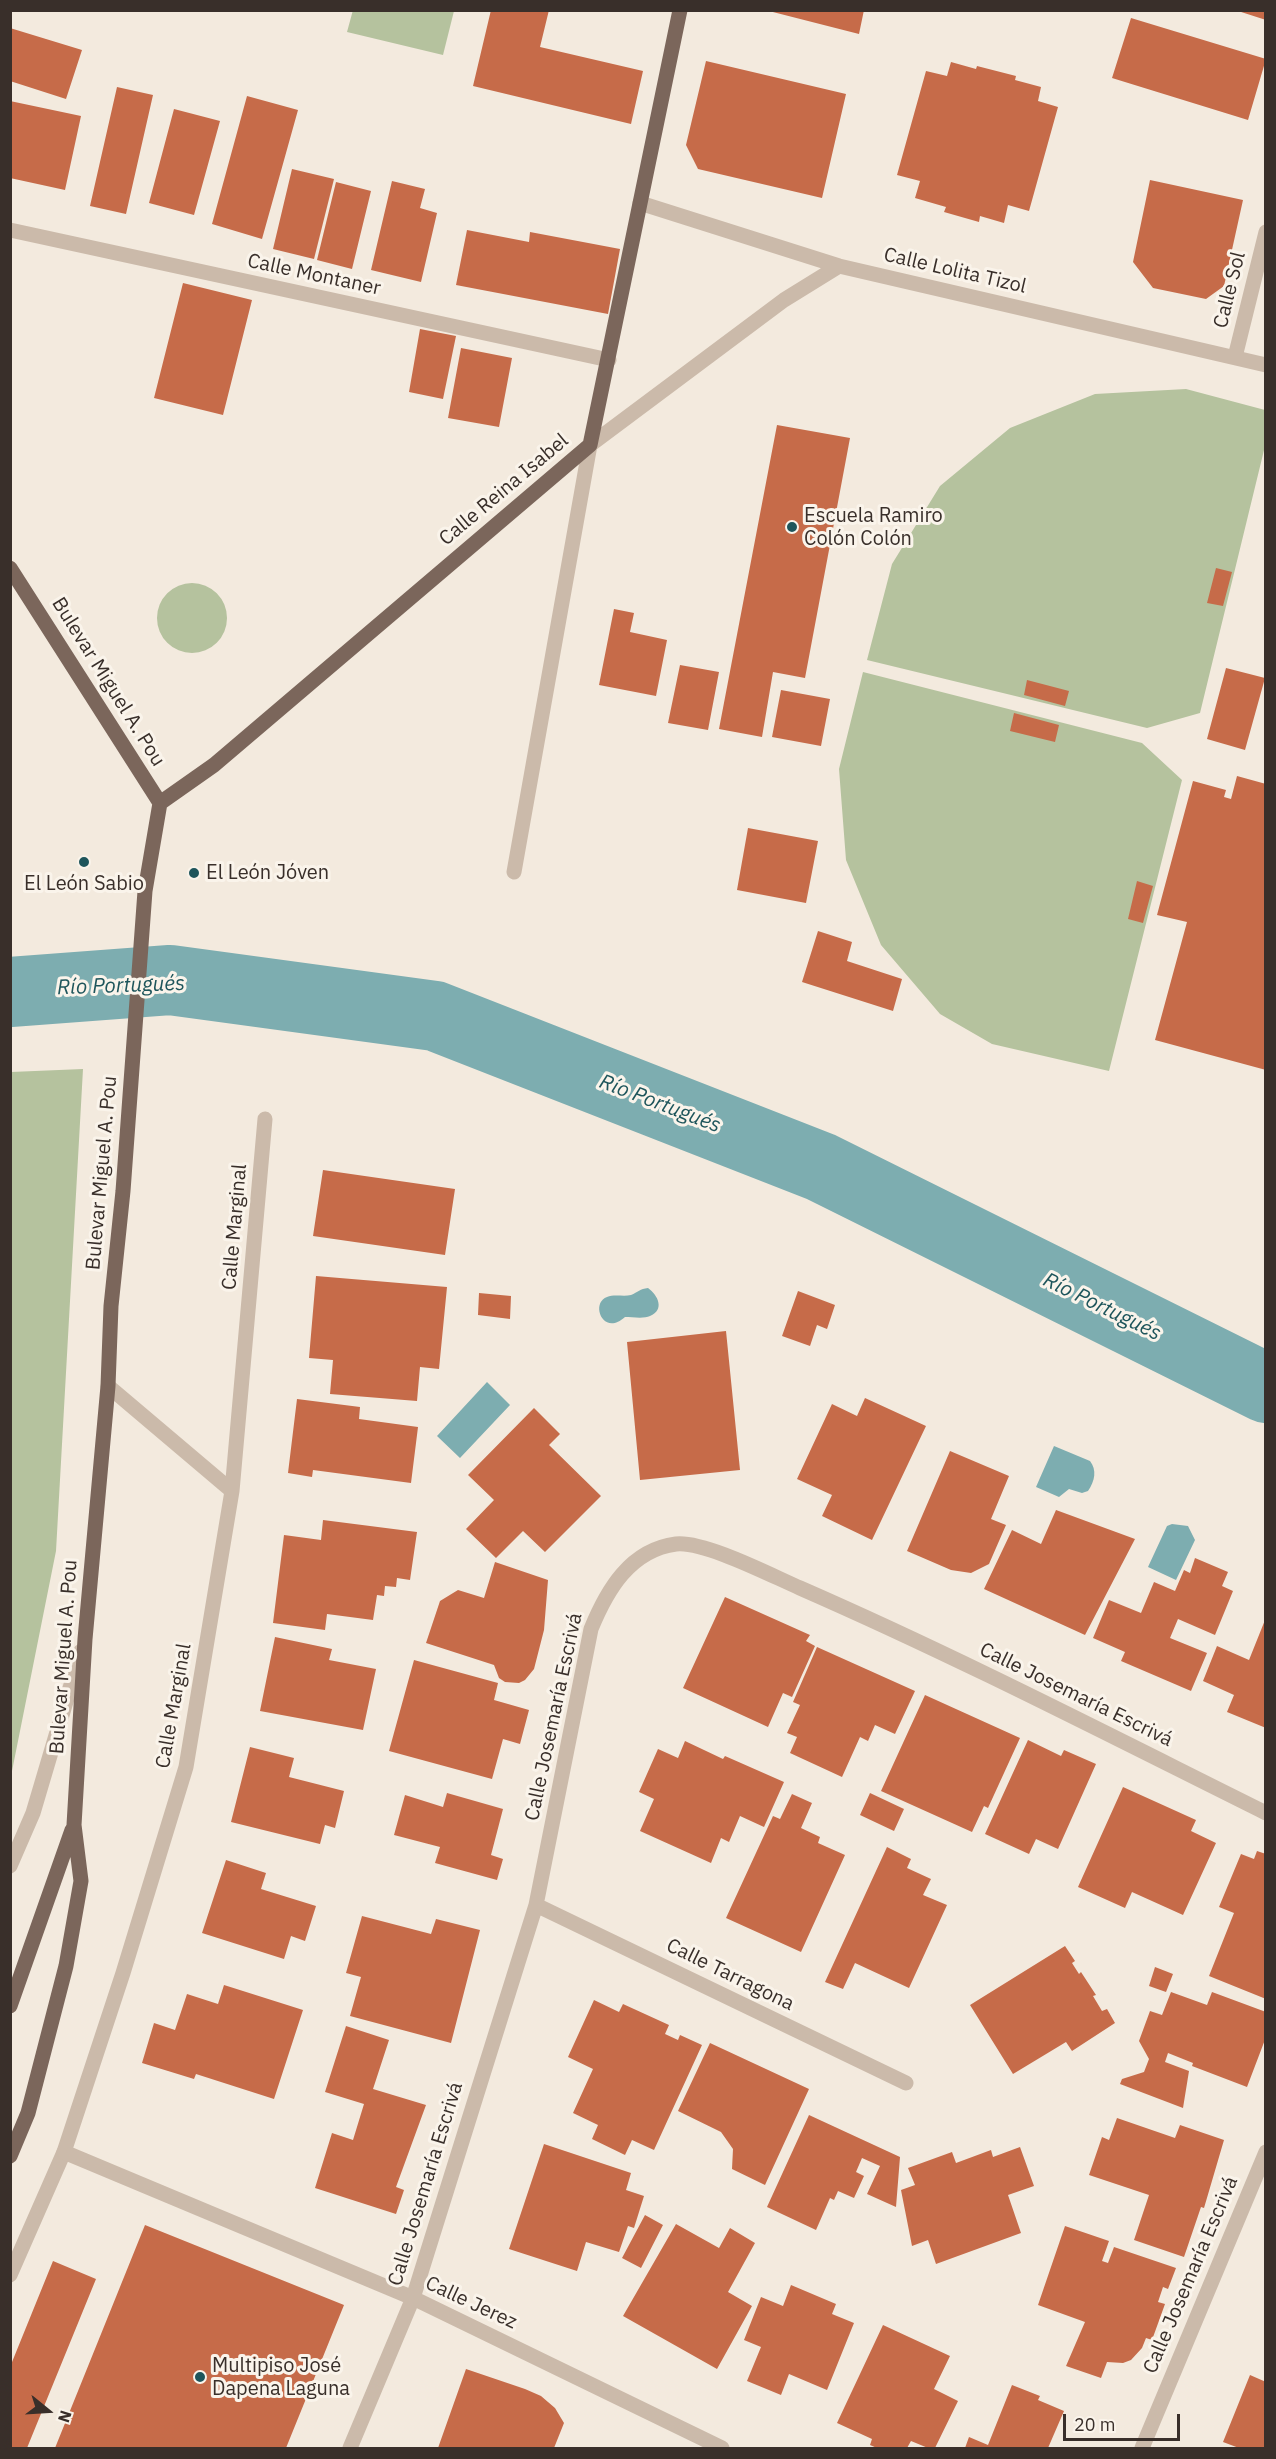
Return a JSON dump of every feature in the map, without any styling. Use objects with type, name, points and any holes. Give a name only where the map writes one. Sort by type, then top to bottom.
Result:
[{"type":"main road","name":"Calle Reina Isabel","points":[[160,803],[214,765],[590,445],[680,10]]},
{"type":"main road","name":"Bulevar Miguel A. Pou","points":[[10,568],[160,803],[145,891],[108,1386],[85,1639],[74,1825],[81,1881],[76,1921],[28,2113],[10,2156]]},
{"type":"main road","name":"Bulevar Miguel A. Pou","points":[[10,2006],[74,1825]]},
{"type":"street","name":"Calle Lolita Tizol","points":[[640,203],[839,266],[1266,365]]},
{"type":"street","name":"Calle Montaner","points":[[10,230],[609,360]]},
{"type":"street","name":"Calle Sol","points":[[1235,357],[1266,232]]},
{"type":"street","points":[[514,873],[590,445],[784,300],[839,266]]},
{"type":"street","name":"Calle Marginal","points":[[10,2275],[64,2152],[123,1973],[186,1767],[232,1491],[265,1119]]},
{"type":"street","points":[[108,1386],[232,1491]]},
{"type":"street","name":"Calle Josemaría Escrivá","points":[[350,2448],[413,2298],[536,1905],[591,1629],[605,1596],[632,1564],[646,1553],[677,1544],[692,1545],[734,1560],[848,1609],[1002,1681],[1266,1813]]},
{"type":"street","points":[[10,1866],[33,1813],[85,1639]]},
{"type":"street","name":"Calle Tarragona","points":[[536,1905],[906,2083]]},
{"type":"street","name":"Calle Jerez","points":[[64,2152],[413,2298],[722,2448]]},
{"type":"street","name":"Calle Josemaría Escrivá","points":[[1142,2448],[1266,2152]]},
{"type":"green space","points":[[353,10],[454,11],[443,55],[347,32]]},
{"type":"green space","points":[[1186,389],[1265,410],[1265,446],[1200,713],[1147,728],[867,660],[892,564],[940,486],[1010,428],[1095,394]]},
{"type":"green space","points":[[192,583],[205,586],[217,593],[224,605],[227,618],[224,631],[217,643],[205,650],[192,653],[179,650],[167,643],[160,631],[157,618],[160,605],[167,593],[179,586]]},
{"type":"green space","points":[[863,672],[1142,743],[1182,780],[1109,1071],[992,1044],[940,1014],[881,945],[846,860],[839,769]]},
{"type":"green space","points":[[83,1069],[56,1551],[11,1776],[11,1072]]},
{"type":"water","points":[[648,1288],[657,1298],[659,1306],[655,1313],[645,1317],[625,1317],[611,1323],[601,1317],[599,1311],[602,1300],[607,1297],[631,1295]]},
{"type":"water","points":[[487,1382],[510,1405],[460,1458],[437,1436]]},
{"type":"water","points":[[1054,1446],[1090,1461],[1094,1468],[1094,1476],[1088,1491],[1082,1493],[1069,1489],[1059,1497],[1036,1487]]},
{"type":"water","points":[[1172,1524],[1188,1526],[1195,1540],[1176,1580],[1148,1567],[1167,1526]]},
{"type":"building","points":[[491,10],[549,10],[540,47],[643,71],[631,124],[473,86]]},
{"type":"building","points":[[765,10],[864,10],[859,34]]},
{"type":"building","points":[[1266,10],[1266,20],[1238,11]]},
{"type":"building","points":[[1131,18],[1266,59],[1248,120],[1112,78]]},
{"type":"building","points":[[10,28],[82,50],[66,99],[10,81]]},
{"type":"building","points":[[706,61],[846,94],[822,198],[698,169],[686,145]]},
{"type":"building","points":[[951,62],[1016,76],[1015,80],[1041,87],[1038,101],[1058,107],[1029,211],[1008,205],[1004,223],[980,216],[979,222],[944,212],[946,207],[915,198],[920,181],[897,175],[926,71],[947,76]]},
{"type":"building","points":[[117,87],[153,95],[126,214],[90,206]]},
{"type":"building","points":[[247,96],[298,110],[262,239],[212,224]]},
{"type":"building","points":[[10,101],[81,116],[65,190],[10,178]]},
{"type":"building","points":[[174,109],[220,121],[194,215],[149,203]]},
{"type":"building","points":[[292,169],[334,179],[314,259],[273,249]]},
{"type":"building","points":[[1150,180],[1243,200],[1224,286],[1206,299],[1153,288],[1133,262]]},
{"type":"building","points":[[392,181],[425,189],[420,208],[437,213],[421,282],[371,270]]},
{"type":"building","points":[[336,182],[371,191],[352,269],[317,260]]},
{"type":"building","points":[[467,230],[529,242],[530,232],[620,249],[608,314],[456,285]]},
{"type":"building","points":[[183,283],[252,300],[223,415],[154,398]]},
{"type":"building","points":[[420,329],[456,336],[443,399],[409,392]]},
{"type":"building","points":[[461,348],[512,358],[499,427],[448,418]]},
{"type":"building","points":[[777,425],[850,438],[805,678],[773,672],[762,737],[719,729]]},
{"type":"building","points":[[1216,568],[1232,572],[1223,606],[1207,603]]},
{"type":"building","points":[[614,609],[634,613],[630,632],[667,640],[656,696],[599,685]]},
{"type":"building","points":[[680,665],[719,672],[708,730],[668,723]]},
{"type":"building","points":[[1226,668],[1265,678],[1245,750],[1207,739]]},
{"type":"building","points":[[1027,680],[1069,691],[1065,706],[1024,695]]},
{"type":"building","points":[[781,690],[830,699],[821,746],[772,737]]},
{"type":"building","points":[[1014,713],[1059,725],[1055,742],[1010,731]]},
{"type":"building","points":[[1237,776],[1266,784],[1266,1070],[1155,1040],[1187,922],[1157,915],[1193,781],[1226,790],[1224,797],[1231,799]]},
{"type":"building","points":[[748,828],[818,841],[806,903],[737,890]]},
{"type":"building","points":[[1137,881],[1153,886],[1143,923],[1128,919]]},
{"type":"building","points":[[818,931],[852,942],[847,961],[902,979],[893,1011],[802,982]]},
{"type":"building","points":[[323,1170],[455,1189],[445,1255],[313,1236]]},
{"type":"building","points":[[316,1276],[447,1287],[439,1369],[420,1367],[417,1401],[330,1394],[333,1360],[309,1358]]},
{"type":"building","points":[[798,1291],[835,1305],[827,1329],[817,1325],[810,1346],[782,1336]]},
{"type":"building","points":[[479,1293],[511,1296],[510,1319],[478,1315]]},
{"type":"building","points":[[726,1331],[740,1470],[640,1480],[627,1342]]},
{"type":"building","points":[[865,1398],[926,1426],[872,1540],[822,1516],[832,1495],[797,1479],[832,1404],[857,1416]]},
{"type":"building","points":[[297,1399],[360,1407],[359,1419],[418,1427],[411,1483],[313,1470],[312,1477],[288,1473]]},
{"type":"building","points":[[534,1408],[560,1434],[549,1445],[601,1496],[545,1552],[523,1531],[496,1558],[466,1529],[494,1500],[468,1475]]},
{"type":"building","points":[[950,1451],[1009,1476],[991,1519],[1006,1525],[989,1564],[971,1573],[951,1570],[907,1551]]},
{"type":"building","points":[[1056,1510],[1135,1539],[1085,1635],[984,1589],[1012,1530],[1041,1544]]},
{"type":"building","points":[[323,1520],[417,1532],[410,1580],[397,1578],[396,1587],[385,1586],[384,1596],[377,1595],[373,1620],[327,1614],[325,1630],[273,1623],[284,1535],[321,1540]]},
{"type":"building","points":[[1195,1558],[1228,1572],[1222,1586],[1233,1591],[1215,1635],[1178,1619],[1170,1638],[1207,1653],[1191,1691],[1121,1661],[1125,1652],[1093,1638],[1109,1600],[1141,1613],[1154,1582],[1175,1591],[1184,1570],[1190,1573]]},
{"type":"building","points":[[495,1562],[548,1580],[544,1630],[534,1669],[525,1680],[519,1683],[505,1682],[499,1678],[494,1665],[426,1643],[440,1601],[458,1590],[484,1598]]},
{"type":"building","points":[[725,1597],[810,1635],[806,1641],[815,1646],[792,1697],[783,1693],[768,1727],[683,1688]]},
{"type":"building","points":[[1265,1620],[1266,1728],[1227,1712],[1234,1695],[1203,1681],[1217,1646],[1249,1660]]},
{"type":"building","points":[[275,1637],[332,1649],[329,1660],[376,1669],[363,1730],[260,1711]]},
{"type":"building","points":[[817,1647],[915,1691],[895,1734],[875,1725],[868,1741],[860,1737],[842,1777],[790,1753],[797,1737],[787,1733],[800,1705],[793,1702]]},
{"type":"building","points":[[414,1660],[498,1683],[494,1700],[529,1710],[520,1744],[503,1739],[492,1779],[389,1751]]},
{"type":"building","points":[[925,1695],[1020,1738],[988,1808],[984,1806],[972,1832],[881,1791]]},
{"type":"building","points":[[1028,1740],[1061,1756],[1064,1750],[1096,1764],[1058,1849],[1036,1839],[1029,1854],[985,1834]]},
{"type":"building","points":[[685,1741],[723,1759],[725,1756],[784,1782],[764,1827],[740,1816],[729,1842],[721,1838],[711,1863],[640,1831],[654,1799],[639,1792],[658,1749],[678,1758]]},
{"type":"building","points":[[250,1747],[294,1758],[289,1777],[344,1791],[335,1828],[325,1825],[320,1844],[231,1822]]},
{"type":"building","points":[[1123,1787],[1196,1820],[1191,1831],[1216,1843],[1183,1915],[1132,1892],[1125,1908],[1078,1887]]},
{"type":"building","points":[[447,1793],[503,1809],[491,1855],[503,1859],[497,1880],[435,1863],[440,1847],[394,1835],[405,1795],[443,1807]]},
{"type":"building","points":[[870,1793],[904,1809],[894,1831],[860,1815]]},
{"type":"building","points":[[792,1794],[812,1803],[801,1828],[820,1837],[818,1843],[845,1855],[801,1952],[726,1918],[773,1816],[780,1819]]},
{"type":"building","points":[[887,1847],[911,1859],[907,1868],[931,1879],[923,1895],[947,1905],[909,1988],[855,1963],[843,1989],[825,1982]]},
{"type":"building","points":[[1257,1851],[1266,1854],[1266,1999],[1209,1976],[1234,1913],[1219,1907],[1241,1854],[1254,1859]]},
{"type":"building","points":[[226,1860],[266,1873],[261,1889],[316,1906],[305,1941],[291,1936],[284,1959],[202,1933]]},
{"type":"building","points":[[362,1916],[431,1934],[436,1919],[480,1930],[451,2043],[350,2016],[361,1977],[346,1973]]},
{"type":"building","points":[[1065,1946],[1075,1961],[1072,1963],[1096,1995],[1093,1996],[1102,2011],[1107,2009],[1115,2023],[1072,2051],[1066,2042],[1013,2074],[970,2005]]},
{"type":"building","points":[[1155,1967],[1173,1974],[1166,1992],[1149,1986]]},
{"type":"building","points":[[224,1985],[303,2010],[274,2099],[196,2074],[194,2079],[142,2063],[154,2023],[175,2030],[187,1994],[218,2004]]},
{"type":"building","points":[[1171,1992],[1207,2005],[1212,1992],[1266,2012],[1266,2037],[1247,2087],[1192,2066],[1193,2063],[1168,2053],[1165,2062],[1189,2071],[1183,2108],[1120,2084],[1122,2079],[1144,2072],[1149,2059],[1139,2041],[1150,2011],[1162,2015]]},
{"type":"building","points":[[594,2000],[619,2012],[623,2004],[669,2025],[665,2034],[678,2040],[680,2035],[702,2045],[654,2150],[632,2140],[625,2155],[592,2139],[598,2125],[573,2113],[593,2069],[568,2057]]},
{"type":"building","points":[[346,2026],[389,2040],[373,2089],[426,2105],[396,2187],[404,2190],[396,2214],[315,2188],[332,2133],[353,2140],[364,2104],[325,2092]]},
{"type":"building","points":[[710,2043],[809,2089],[765,2185],[732,2169],[733,2149],[721,2132],[678,2111]]},
{"type":"building","points":[[809,2115],[900,2157],[896,2207],[867,2194],[880,2166],[862,2158],[856,2172],[864,2176],[854,2198],[838,2191],[834,2200],[830,2198],[816,2230],[767,2207]]},
{"type":"building","points":[[1117,2118],[1175,2138],[1180,2125],[1224,2140],[1204,2208],[1201,2207],[1184,2257],[1134,2240],[1149,2195],[1089,2175],[1102,2137],[1109,2140]]},
{"type":"building","points":[[544,2144],[631,2173],[626,2190],[644,2196],[634,2228],[628,2226],[619,2252],[586,2242],[577,2271],[509,2249]]},
{"type":"building","points":[[1020,2147],[1034,2186],[1008,2195],[1021,2233],[936,2264],[928,2240],[912,2246],[901,2190],[915,2185],[908,2168],[952,2152],[956,2163],[991,2150],[993,2157]]},
{"type":"building","points":[[645,2215],[663,2225],[641,2268],[622,2258]]},
{"type":"building","points":[[676,2224],[719,2248],[730,2228],[755,2243],[728,2292],[752,2306],[717,2369],[623,2316]]},
{"type":"building","name":"Multipiso José Dapena Laguna","points":[[145,2225],[344,2305],[286,2448],[55,2448]]},
{"type":"building","points":[[1065,2226],[1109,2241],[1102,2261],[1108,2263],[1114,2247],[1176,2268],[1168,2289],[1163,2287],[1158,2302],[1165,2304],[1152,2340],[1146,2338],[1142,2348],[1131,2360],[1123,2363],[1107,2362],[1101,2378],[1066,2366],[1085,2322],[1038,2305]]},
{"type":"building","points":[[53,2261],[96,2279],[27,2448],[10,2448],[10,2367]]},
{"type":"building","points":[[791,2285],[836,2304],[832,2314],[854,2323],[827,2390],[789,2374],[781,2395],[747,2381],[761,2347],[744,2340],[761,2297],[783,2306]]},
{"type":"building","points":[[883,2325],[950,2356],[934,2389],[958,2401],[935,2448],[928,2448],[911,2441],[907,2448],[877,2448],[870,2445],[872,2439],[837,2423]]},
{"type":"building","points":[[466,2369],[541,2396],[555,2408],[564,2423],[554,2448],[438,2448]]},
{"type":"building","points":[[1250,2375],[1266,2382],[1266,2448],[1239,2448],[1223,2442]]},
{"type":"building","points":[[1012,2385],[1040,2396],[1038,2400],[1064,2411],[1048,2448],[965,2448],[969,2437],[988,2445]]},
{"type":"waterway","name":"Río Portugués","points":[[10,992],[170,980],[435,1016],[821,1167],[1266,1388]]},
{"type":"place","name":"Escuela Ramiro Colón Colón","points":[[792,527]]},
{"type":"place","name":"El León Sabio","points":[[84,862]]},
{"type":"place","name":"El León Jóven","points":[[194,873]]},
{"type":"place","name":"Multipiso José Dapena Laguna","points":[[200,2377]]}]
